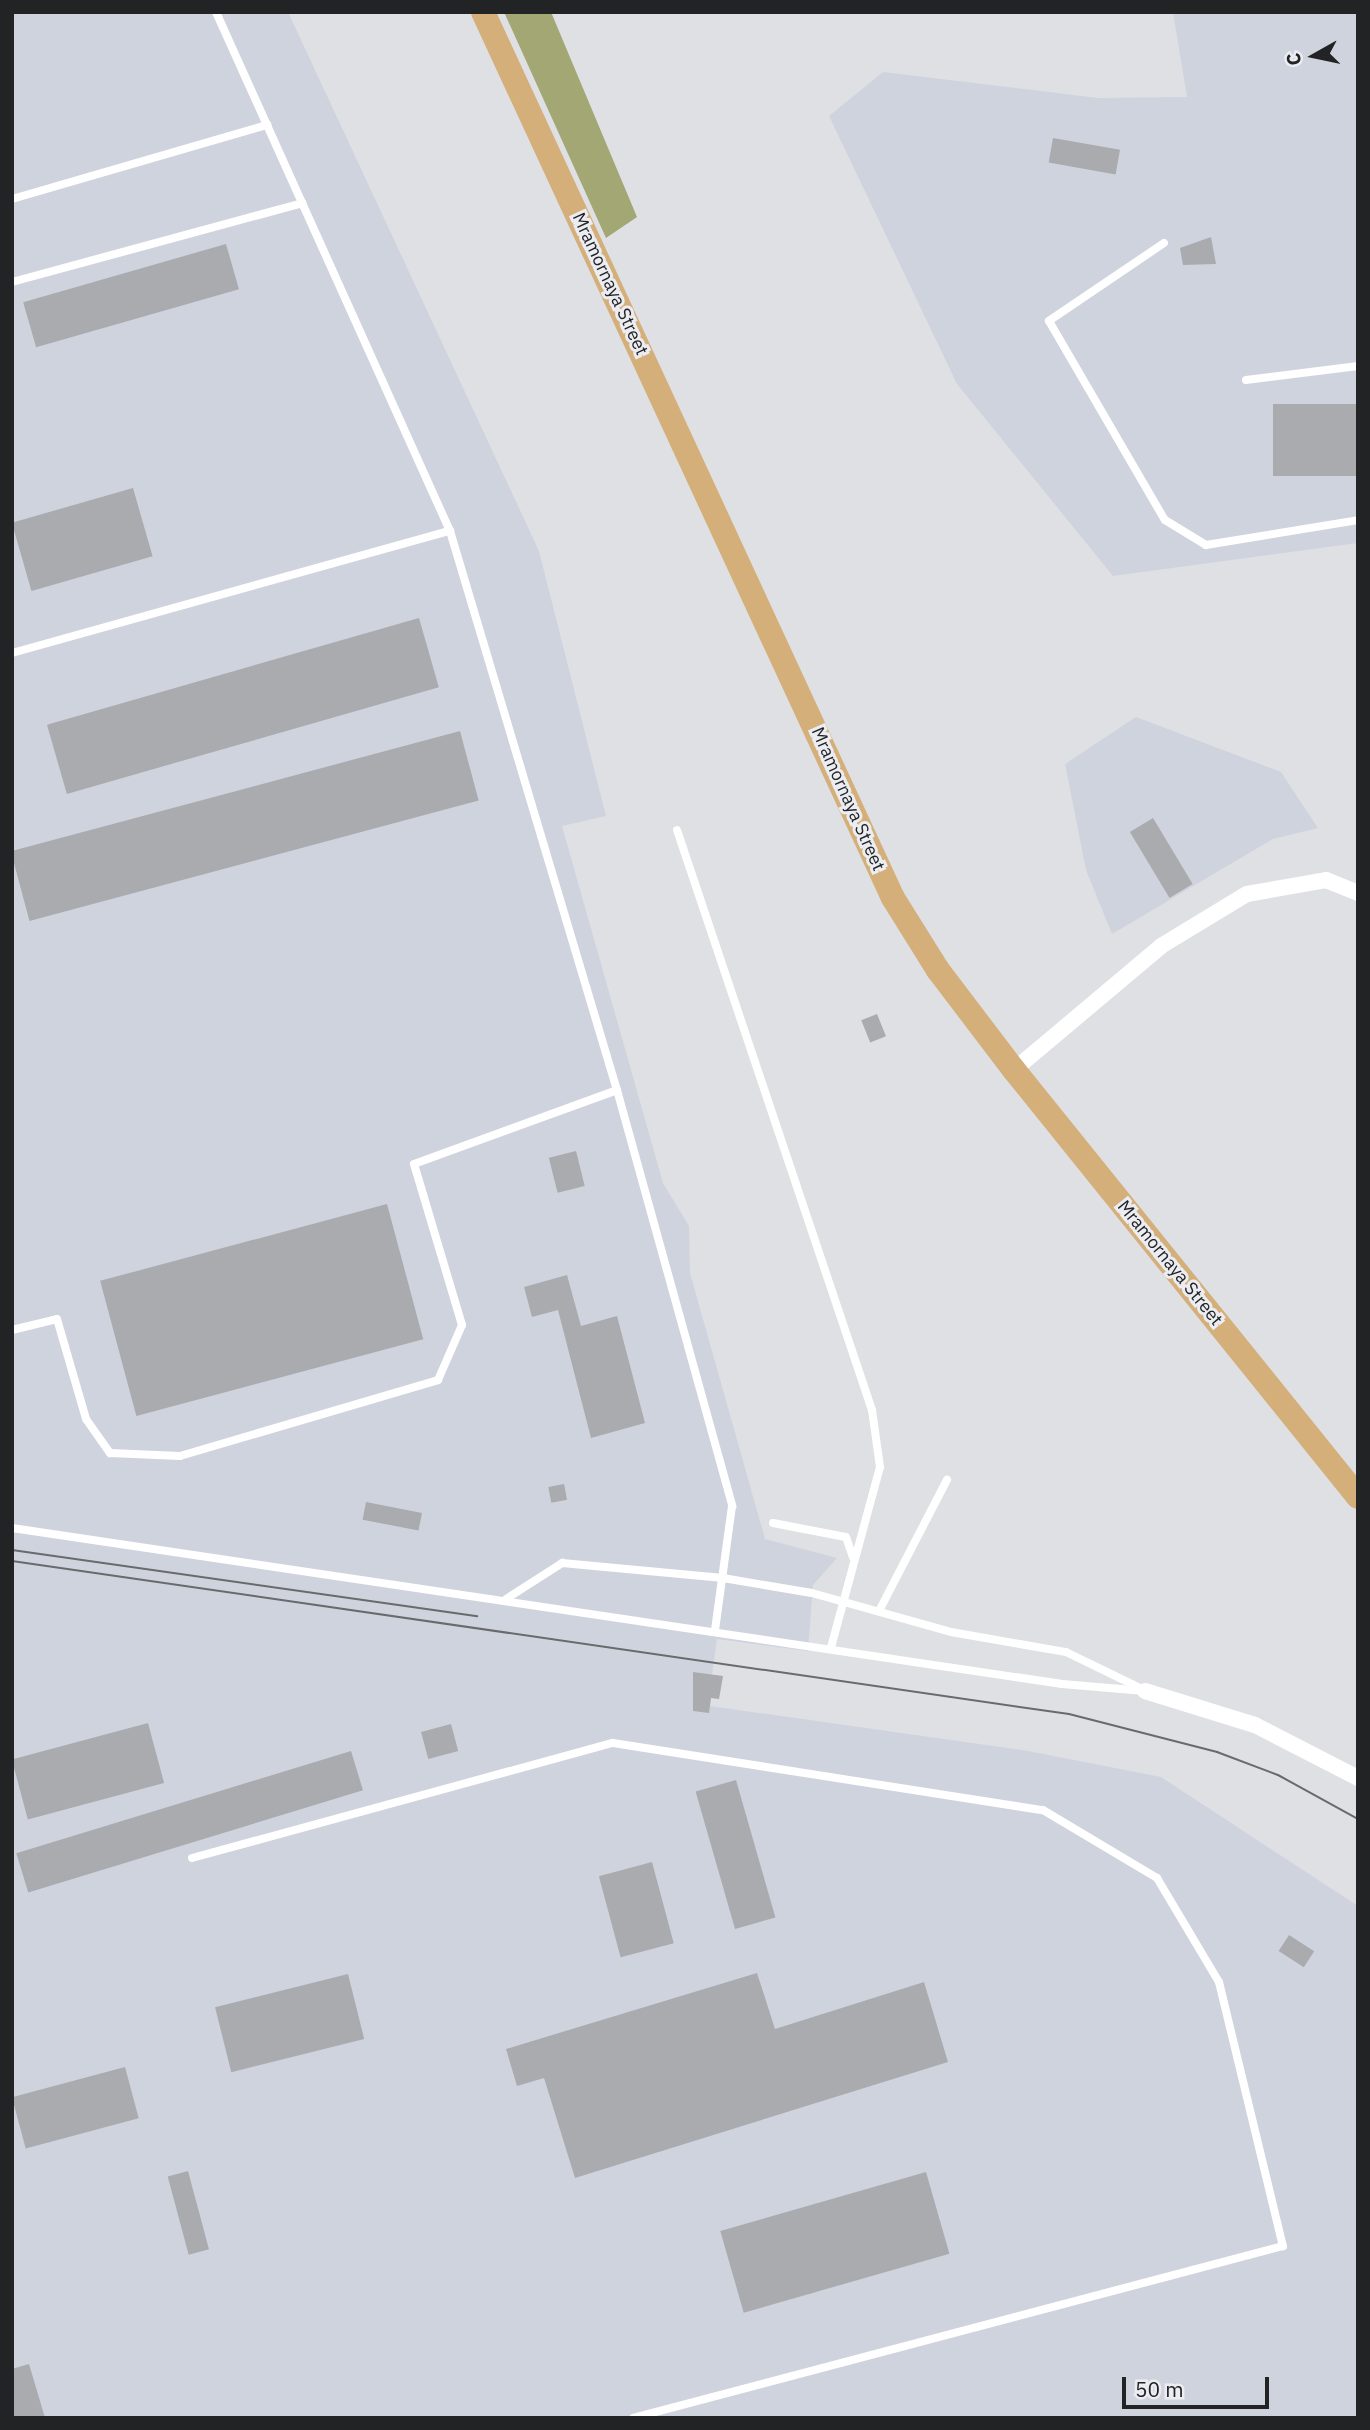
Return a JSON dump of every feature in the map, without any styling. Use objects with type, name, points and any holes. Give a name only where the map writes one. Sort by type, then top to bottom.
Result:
[{"type":"main road","name":"Mramornaya Street","points":[[483,12],[893,898],[938,970],[1014,1070],[1358,1497]]},
{"type":"street","points":[[1014,1070],[1161,946],[1247,894],[1326,880],[1358,893]]},
{"type":"street","points":[[1145,1691],[1255,1725],[1358,1778]]},
{"type":"lane","points":[[216,12],[450,531],[617,1090],[732,1506],[715,1630]]},
{"type":"lane","points":[[12,199],[267,125]]},
{"type":"lane","points":[[12,282],[302,203]]},
{"type":"lane","points":[[1164,243],[1049,321],[1165,520],[1206,545],[1358,520]]},
{"type":"lane","points":[[1247,380],[1358,366]]},
{"type":"lane","points":[[12,653],[450,531]]},
{"type":"lane","points":[[677,830],[872,1410],[880,1466],[840,1601],[831,1647]]},
{"type":"lane","points":[[12,1330],[57,1319],[86,1419],[110,1453],[180,1456],[438,1380],[462,1325],[414,1164],[617,1090]]},
{"type":"lane","points":[[879,1611],[947,1480]]},
{"type":"lane","points":[[773,1523],[846,1537],[853,1557]]},
{"type":"lane","points":[[12,1528],[831,1647],[1062,1684],[1145,1691]]},
{"type":"lane","points":[[506,1599],[562,1563],[723,1578],[840,1601],[951,1632],[1066,1652],[1145,1691]]},
{"type":"lane","points":[[192,1858],[612,1743],[1043,1810],[1157,1878],[1219,1982],[1283,2246],[633,2418]]},
{"type":"shaded area","points":[[12,12],[288,12],[539,551],[606,816],[562,826],[663,1183],[689,1226],[690,1273],[765,1539],[837,1558],[813,1585],[808,1651],[717,1639],[712,1675],[723,1676],[719,1699],[711,1698],[710,1706],[1028,1751],[1161,1777],[1358,1906],[1358,2418],[12,2418]]},
{"type":"shaded area","points":[[1173,12],[1358,12],[1358,543],[1113,576],[957,384],[829,116],[883,72],[1098,98],[1187,97]]},
{"type":"shaded area","points":[[1136,717],[1281,772],[1318,828],[1273,839],[1112,934],[1086,870],[1065,764]]},
{"type":"green space","points":[[504,12],[551,12],[637,217],[606,238]]},
{"type":"building","points":[[1053,138],[1120,150],[1116,174],[1049,163]]},
{"type":"building","points":[[1211,237],[1216,264],[1183,265],[1180,248]]},
{"type":"building","points":[[226,244],[239,289],[36,347],[23,302]]},
{"type":"building","points":[[1273,404],[1358,404],[1358,476],[1273,476]]},
{"type":"building","points":[[133,488],[153,556],[31,591],[12,523]]},
{"type":"building","points":[[419,618],[439,687],[67,794],[47,725]]},
{"type":"building","points":[[460,731],[479,801],[29,921],[12,851]]},
{"type":"building","points":[[1153,818],[1193,884],[1170,898],[1130,832]]},
{"type":"building","points":[[877,1014],[886,1036],[870,1043],[861,1020]]},
{"type":"building","points":[[576,1151],[585,1186],[558,1193],[549,1158]]},
{"type":"building","points":[[387,1204],[423,1339],[136,1416],[100,1281]]},
{"type":"building","points":[[567,1275],[581,1326],[617,1316],[645,1423],[591,1438],[558,1310],[532,1317],[524,1287]]},
{"type":"building","points":[[564,1484],[567,1500],[551,1503],[548,1487]]},
{"type":"building","points":[[366,1502],[422,1513],[419,1531],[363,1520]]},
{"type":"building","points":[[693,1672],[723,1676],[719,1699],[711,1698],[709,1713],[693,1711]]},
{"type":"building","points":[[148,1723],[164,1783],[28,1819],[12,1759]]},
{"type":"building","points":[[451,1724],[458,1751],[428,1759],[421,1732]]},
{"type":"building","points":[[351,1751],[363,1790],[28,1893],[16,1853]]},
{"type":"building","points":[[736,1780],[775,1917],[735,1929],[696,1792]]},
{"type":"building","points":[[652,1862],[674,1943],[621,1957],[599,1876]]},
{"type":"building","points":[[1289,1935],[1314,1951],[1304,1967],[1279,1951]]},
{"type":"building","points":[[757,1973],[775,2029],[924,1982],[948,2062],[575,2178],[544,2078],[517,2086],[506,2049]]},
{"type":"building","points":[[348,1974],[364,2039],[231,2072],[215,2007]]},
{"type":"building","points":[[125,2067],[139,2118],[26,2148],[12,2097]]},
{"type":"building","points":[[188,2171],[209,2249],[189,2255],[168,2176]]},
{"type":"building","points":[[926,2172],[949,2254],[744,2313],[720,2231]]},
{"type":"building","points":[[29,2364],[45,2418],[12,2418],[12,2369]]},
{"type":"tram line","points":[[12,1550],[477,1616]]},
{"type":"tram line","points":[[12,1561],[1069,1714],[1217,1752],[1278,1775],[1358,1819]]}]
